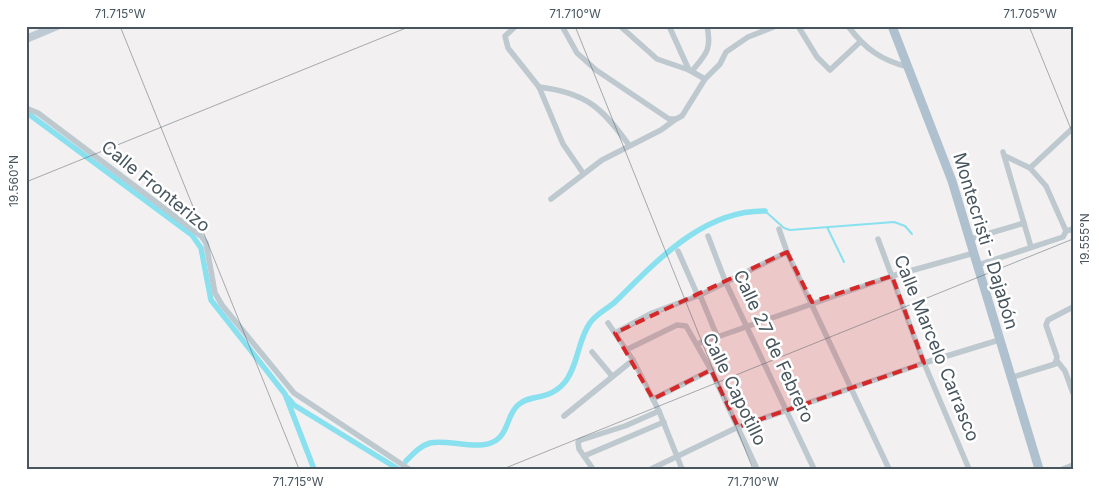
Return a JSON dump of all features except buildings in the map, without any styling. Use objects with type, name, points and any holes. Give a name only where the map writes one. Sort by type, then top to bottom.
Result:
[{"type":"main road","name":"Montecristi - Dajabón","points":[[892,26],[940,146],[1039,469]]},
{"type":"street","points":[[26,39],[57,26]]},
{"type":"street","points":[[516,26],[505,36],[505,41],[515,58],[540,86],[563,144],[582,173]]},
{"type":"street","points":[[562,26],[577,53],[596,70],[669,119],[676,119]]},
{"type":"street","points":[[620,26],[657,59],[690,70],[705,79]]},
{"type":"street","points":[[669,26],[690,70]]},
{"type":"street","points":[[690,70],[707,52],[710,42],[707,26]]},
{"type":"street","points":[[551,198],[582,173],[629,145],[662,130],[682,116],[705,79],[720,64],[726,52],[735,44],[776,26]]},
{"type":"street","points":[[798,26],[817,56],[830,70],[860,42]]},
{"type":"street","points":[[848,26],[860,42],[876,56],[908,68]]},
{"type":"street","points":[[540,86],[574,93],[587,101],[610,120],[629,145]]},
{"type":"street","name":"Calle Fronterizo","points":[[26,108],[38,113],[201,236],[206,243],[214,293],[294,393],[410,469]]},
{"type":"street","points":[[1030,168],[1073,128]]},
{"type":"street","points":[[978,265],[1062,237],[1070,230],[1046,186],[1030,168],[1004,154],[1031,247]]},
{"type":"street","points":[[970,239],[1024,224]]},
{"type":"street","points":[[780,229],[787,252],[852,387],[888,469]]},
{"type":"street","name":"Calle 27 de Febrero","points":[[708,236],[726,283],[814,469]]},
{"type":"street","name":"Calle Marcelo Carrasco","points":[[878,238],[924,363],[969,469]]},
{"type":"street","points":[[678,252],[717,336]]},
{"type":"street","points":[[615,334],[652,313],[726,283],[787,252]]},
{"type":"street","points":[[697,344],[812,302],[892,276],[974,253]]},
{"type":"street","points":[[1073,307],[1048,320],[1046,325],[1057,361],[1065,371],[1073,393]]},
{"type":"street","points":[[608,323],[628,349],[664,422],[676,458],[682,469]]},
{"type":"street","name":"Calle Capotillo","points":[[628,349],[677,325],[683,324],[697,344],[711,370],[757,469]]},
{"type":"street","points":[[651,469],[738,427],[924,363],[999,340]]},
{"type":"street","points":[[592,352],[612,376]]},
{"type":"street","points":[[564,416],[633,360]]},
{"type":"street","points":[[1010,378],[1053,365],[1057,361]]},
{"type":"street","points":[[653,399],[711,370]]},
{"type":"street","points":[[593,469],[578,445],[581,440],[625,426],[659,411]]},
{"type":"street","points":[[584,456],[664,422]]},
{"type":"street","points":[[1063,469],[1073,465]]},
{"type":"highlighted area","points":[[787,252],[812,302],[892,276],[924,363],[738,427],[711,370],[653,399],[615,333]]},
{"type":"waterway","points":[[26,112],[192,235],[201,248],[211,300],[285,394],[314,469]]},
{"type":"waterway","points":[[765,211],[784,228],[790,230],[894,222],[905,226],[912,234]]},
{"type":"waterway","points":[[406,461],[420,448],[430,443],[447,442],[476,445],[493,442],[503,433],[512,412],[518,405],[528,399],[546,395],[559,388],[565,382],[573,368],[586,329],[590,323],[665,255],[701,228],[721,219],[742,213],[765,211]]},
{"type":"waterway","points":[[827,227],[844,262]]},
{"type":"waterway","points":[[288,398],[294,405],[398,469]]}]
